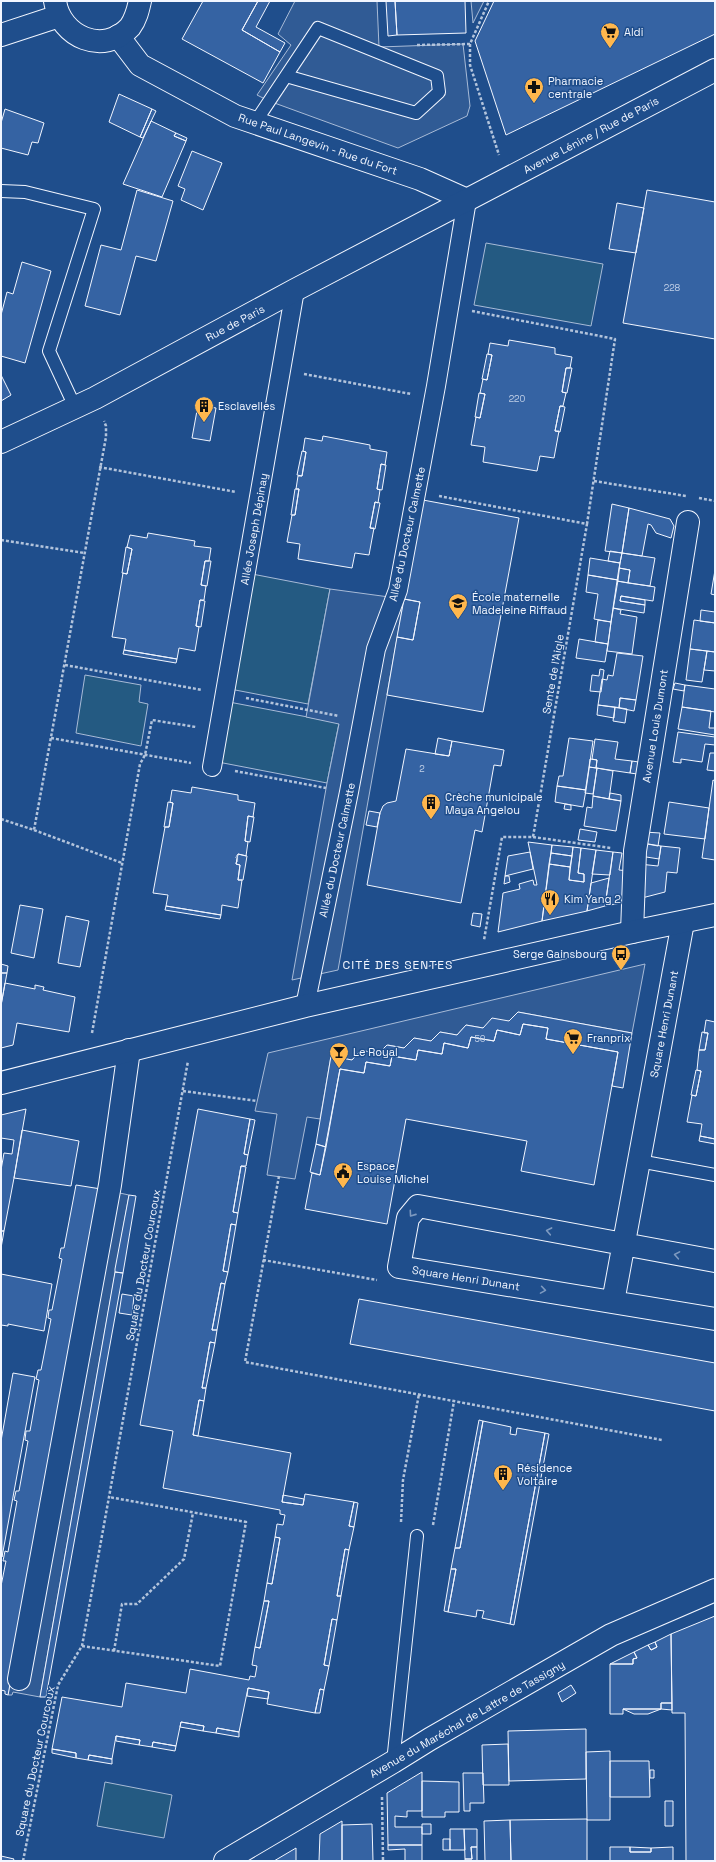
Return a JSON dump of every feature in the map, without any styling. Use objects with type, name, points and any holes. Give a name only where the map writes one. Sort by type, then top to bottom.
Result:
[{"type":"street","points":[[1,35],[57,9],[69,30],[84,39],[102,41],[118,36],[130,27],[138,14],[140,1]]},
{"type":"street","name":"Rue Paul Langevin - Rue du Fort","points":[[118,36],[140,65],[235,116],[254,124],[420,179],[467,200]]},
{"type":"street","name":"Avenue Lénine / Rue de Paris","points":[[467,200],[715,70]]},
{"type":"street","name":"Rue de Paris","points":[[1,442],[85,403],[295,290],[467,200]]},
{"type":"street","name":"Allée du Docteur Calmette","points":[[305,1006],[350,792],[376,649],[396,598],[434,398],[467,200]]},
{"type":"street","name":"Allée Joseph Dépinay","points":[[212,767],[295,290]]},
{"type":"street","name":"Avenue Louis Dumont","points":[[632,932],[635,851],[688,522]]},
{"type":"street","points":[[1,1083],[305,1006],[632,932],[715,915]]},
{"type":"street","name":"Square Henri Dunant","points":[[613,1302],[683,922]]},
{"type":"street","points":[[19,1679],[110,1185],[129,1050]]},
{"type":"street","name":"Square Henri Dunant","points":[[715,1261],[418,1206],[408,1218],[399,1267],[715,1319]]},
{"type":"street","name":"Avenue du Maréchal de Lattre de Tassigny","points":[[225,1861],[436,1735],[611,1636],[715,1590]]},
{"type":"lane","points":[[254,124],[286,76],[318,28],[437,76],[439,92],[416,113],[286,76]]},
{"type":"lane","points":[[1,191],[26,192],[94,209],[49,351],[85,403]]},
{"type":"lane","points":[[638,1162],[715,1175]]},
{"type":"lane","points":[[393,1762],[417,1536]]},
{"type":"path","points":[[489,1],[470,44],[470,65],[499,156]]},
{"type":"path","points":[[416,45],[470,44]]},
{"type":"path","name":"Sente de l'Aigle","points":[[450,306],[615,338],[587,524],[533,836]]},
{"type":"path","points":[[282,370],[434,398]]},
{"type":"path","points":[[34,830],[106,426],[85,403]]},
{"type":"path","points":[[99,467],[259,496]]},
{"type":"path","points":[[594,481],[715,501]]},
{"type":"path","points":[[416,492],[587,524]]},
{"type":"path","points":[[1,540],[84,553]]},
{"type":"path","points":[[89,1060],[95,1014],[140,764],[145,754],[152,720],[219,730]]},
{"type":"path","points":[[1,819],[122,863]]},
{"type":"path","points":[[479,967],[502,837],[533,836],[635,851]]},
{"type":"path","name":"Square du Docteur Courcoux","points":[[23,1861],[58,1685],[82,1646],[193,1035]]},
{"type":"path","points":[[183,1091],[257,1101]]},
{"type":"path","points":[[279,1176],[245,1362],[662,1440]]},
{"type":"path","points":[[418,1394],[403,1480],[401,1532],[417,1536],[431,1538],[454,1401]]},
{"type":"path","points":[[82,1646],[220,1666],[246,1522],[109,1497]]},
{"type":"path","points":[[114,1651],[122,1604],[137,1604],[184,1559],[193,1513]]},
{"type":"path","points":[[369,1776],[383,1798],[383,1861]]},
{"type":"shaded area","points":[[295,1],[377,1],[379,47],[463,44],[470,106],[467,116],[398,148],[269,101],[257,95],[291,45],[278,34]]},
{"type":"shaded area","points":[[471,1],[484,1],[473,23]]},
{"type":"shaded area","points":[[486,243],[603,264],[591,326],[474,305]]},
{"type":"shaded area","points":[[252,574],[330,589],[308,704],[230,689]]},
{"type":"shaded area","points":[[330,589],[404,599],[338,970],[292,980],[339,724],[306,717]]},
{"type":"shaded area","points":[[85,675],[141,685],[139,702],[148,704],[141,746],[76,733]]},
{"type":"shaded area","points":[[229,702],[339,723],[327,783],[218,762]]},
{"type":"shaded area","points":[[645,964],[632,1033],[518,1012],[509,1021],[483,1028],[466,1025],[457,1035],[440,1032],[431,1041],[414,1038],[404,1048],[388,1045],[378,1054],[361,1050],[352,1060],[331,1056],[320,1119],[307,1117],[295,1179],[267,1175],[277,1114],[255,1111],[268,1053]]},
{"type":"shaded area","points":[[101,1189],[129,1195],[40,1697],[13,1692],[12,1695],[8,1695]]},
{"type":"shaded area","points":[[105,1782],[172,1795],[164,1838],[97,1826]]},
{"type":"building","points":[[203,1],[258,1],[242,30],[280,52],[263,83],[182,39]]},
{"type":"building","points":[[258,1],[270,1],[256,27],[285,43],[280,52],[242,30]]},
{"type":"building","points":[[386,1],[395,1],[397,35],[388,36]]},
{"type":"building","points":[[395,1],[465,1],[466,33],[397,35]]},
{"type":"building","points":[[494,1],[715,1],[715,34],[506,135],[475,41]]},
{"type":"building","points":[[119,94],[152,109],[140,137],[109,122]]},
{"type":"building","points":[[5,109],[44,123],[38,143],[32,142],[28,155],[1,148],[1,123]]},
{"type":"building","points":[[152,109],[156,111],[143,138],[140,137]]},
{"type":"building","points":[[151,121],[176,133],[174,136],[186,141],[162,197],[123,184]]},
{"type":"building","points":[[176,133],[187,138],[186,141],[174,136]]},
{"type":"building","points":[[192,151],[222,163],[203,210],[181,200],[185,189],[178,186]]},
{"type":"building","points":[[137,190],[173,201],[156,261],[136,256],[120,315],[85,306],[101,245],[121,250]]},
{"type":"building","points":[[647,190],[715,202],[715,339],[623,323]]},
{"type":"building","points":[[617,203],[644,208],[636,253],[609,249]]},
{"type":"building","points":[[22,262],[51,271],[25,363],[1,356],[1,315],[7,292],[13,294]]},
{"type":"building","points":[[509,340],[555,348],[555,354],[572,357],[570,368],[566,368],[562,392],[566,393],[563,406],[560,406],[555,431],[559,431],[554,458],[540,456],[537,471],[483,462],[485,447],[471,445],[476,417],[480,418],[485,394],[480,393],[483,379],[487,380],[492,355],[488,354],[490,343],[508,346]]},
{"type":"building","points":[[487,354],[492,355],[487,380],[482,379]]},
{"type":"building","points":[[566,368],[572,368],[567,393],[562,392]]},
{"type":"building","points":[[1,375],[11,395],[1,401]]},
{"type":"building","points":[[479,393],[485,394],[480,418],[475,417]]},
{"type":"building","name":"Esclavelles","points":[[198,405],[216,408],[210,441],[192,438]]},
{"type":"building","points":[[560,406],[565,407],[560,432],[555,431]]},
{"type":"building","points":[[323,436],[370,445],[370,449],[387,452],[385,465],[381,464],[377,489],[380,490],[378,503],[375,502],[370,528],[374,528],[369,555],[355,553],[352,568],[298,559],[300,544],[287,542],[292,515],[295,515],[299,489],[296,489],[298,476],[302,476],[306,452],[303,451],[305,438],[322,441]]},
{"type":"building","points":[[302,451],[306,452],[302,476],[297,475]]},
{"type":"building","points":[[381,464],[386,465],[382,490],[377,489]]},
{"type":"building","points":[[295,489],[299,489],[295,515],[291,515]]},
{"type":"building","name":"École maternelle Madeleine Riffaud","points":[[423,500],[519,518],[483,712],[387,695],[397,637],[413,640],[420,602],[404,599]]},
{"type":"building","points":[[375,502],[380,503],[375,529],[370,528]]},
{"type":"building","points":[[612,504],[629,508],[622,553],[605,551]]},
{"type":"building","points":[[629,508],[670,519],[674,526],[671,538],[656,533],[651,525],[648,524],[642,556],[622,553]]},
{"type":"building","points":[[148,533],[195,541],[194,546],[211,548],[209,561],[205,561],[201,585],[206,586],[204,600],[200,600],[196,626],[199,627],[195,651],[179,648],[177,659],[124,650],[126,639],[112,637],[123,573],[127,574],[132,549],[127,547],[130,535],[147,538]]},
{"type":"building","points":[[126,547],[132,549],[127,574],[122,573]]},
{"type":"building","points":[[610,551],[622,553],[620,563],[608,561]]},
{"type":"building","points":[[622,553],[655,558],[650,586],[628,583],[630,570],[619,568]]},
{"type":"building","points":[[590,558],[620,563],[618,580],[588,575]]},
{"type":"building","points":[[205,561],[211,561],[207,586],[201,585]]},
{"type":"building","points":[[619,568],[630,570],[628,583],[617,581]]},
{"type":"building","points":[[715,570],[715,595],[711,594]]},
{"type":"building","points":[[588,575],[618,580],[611,622],[594,619],[598,594],[586,592]]},
{"type":"building","points":[[617,581],[655,587],[653,601],[621,596],[620,601],[645,605],[644,613],[613,608]]},
{"type":"building","points":[[621,596],[645,600],[645,605],[620,601]]},
{"type":"building","points":[[404,599],[420,602],[413,640],[397,637]]},
{"type":"building","points":[[200,600],[205,601],[201,627],[196,626]]},
{"type":"building","points":[[613,608],[621,610],[620,614],[637,617],[632,654],[607,651]]},
{"type":"building","points":[[701,610],[715,612],[715,623],[700,621]]},
{"type":"building","points":[[598,620],[611,622],[608,644],[595,642]]},
{"type":"building","points":[[694,620],[715,623],[715,652],[690,649]]},
{"type":"building","points":[[579,639],[608,644],[605,662],[576,658]]},
{"type":"building","points":[[690,649],[707,651],[702,682],[686,680]]},
{"type":"building","points":[[124,650],[177,659],[176,663],[123,654]]},
{"type":"building","points":[[707,651],[715,652],[715,671],[704,670]]},
{"type":"building","points":[[617,653],[643,656],[636,700],[620,698],[619,708],[598,705],[602,679],[607,680],[608,675],[613,676]]},
{"type":"building","points":[[600,669],[604,670],[601,692],[590,691],[592,675],[599,676]]},
{"type":"building","points":[[675,683],[685,685],[684,691],[673,689]]},
{"type":"building","points":[[685,685],[715,689],[715,712],[682,707]]},
{"type":"building","points":[[620,698],[636,700],[634,711],[619,708]]},
{"type":"building","points":[[598,705],[615,707],[614,718],[597,715]]},
{"type":"building","points":[[615,707],[627,709],[625,723],[613,721]]},
{"type":"building","points":[[682,707],[711,711],[709,728],[715,728],[715,735],[678,729]]},
{"type":"building","points":[[678,732],[715,737],[715,745],[705,744],[702,762],[681,759],[681,763],[673,762]]},
{"type":"building","points":[[438,738],[452,741],[449,756],[435,754]]},
{"type":"building","points":[[569,738],[593,741],[586,790],[557,786],[559,776],[563,776]]},
{"type":"building","points":[[595,739],[618,742],[615,759],[632,761],[630,773],[596,768],[597,760],[592,759]]},
{"type":"building","name":"Crèche municipale Maya Angelou","points":[[452,741],[504,750],[501,766],[494,765],[482,832],[475,830],[461,903],[367,885],[380,813],[383,806],[387,803],[396,801],[406,749],[449,756]]},
{"type":"building","points":[[710,753],[715,753],[715,771],[707,770]]},
{"type":"building","points":[[590,759],[597,760],[596,768],[589,767]]},
{"type":"building","points":[[632,761],[645,763],[644,775],[630,773]]},
{"type":"building","points":[[589,767],[597,768],[593,794],[585,793]]},
{"type":"building","points":[[597,768],[613,771],[609,799],[593,796]]},
{"type":"building","points":[[713,780],[715,781],[715,860],[702,858]]},
{"type":"building","points":[[557,786],[586,790],[583,807],[555,802]]},
{"type":"building","points":[[192,787],[238,795],[238,800],[255,803],[253,817],[248,816],[245,841],[248,842],[246,856],[238,854],[236,864],[240,865],[238,880],[242,880],[238,908],[222,905],[221,915],[166,906],[168,895],[153,893],[165,827],[169,827],[173,803],[170,802],[172,790],[191,793]]},
{"type":"building","points":[[610,793],[621,795],[621,801],[609,799]]},
{"type":"building","points":[[593,796],[621,801],[616,831],[584,826],[587,807],[592,808]]},
{"type":"building","points":[[168,802],[173,803],[169,827],[164,827]]},
{"type":"building","points":[[669,802],[709,808],[705,839],[664,834]]},
{"type":"building","points":[[565,804],[571,805],[571,810],[564,809]]},
{"type":"building","points":[[369,811],[380,813],[377,827],[366,825]]},
{"type":"building","points":[[248,816],[254,817],[250,842],[245,841]]},
{"type":"building","points":[[580,829],[597,832],[595,842],[578,840]]},
{"type":"building","points":[[644,832],[660,833],[658,846],[642,843]]},
{"type":"building","points":[[528,842],[552,845],[542,921],[498,932],[503,893],[520,889],[519,884],[533,880],[534,885],[537,885]]},
{"type":"building","points":[[642,843],[661,846],[659,859],[640,856]]},
{"type":"building","points":[[552,845],[573,847],[572,856],[551,853]]},
{"type":"building","points":[[661,846],[680,848],[677,873],[667,872],[665,892],[638,899],[639,864],[658,866]]},
{"type":"building","points":[[573,847],[581,848],[578,873],[584,874],[584,882],[569,880]]},
{"type":"building","points":[[581,848],[596,850],[587,911],[542,921],[549,864],[570,867],[569,880],[584,882],[584,874],[578,873]]},
{"type":"building","points":[[596,850],[613,852],[610,875],[592,874]]},
{"type":"building","points":[[530,852],[533,869],[505,876],[508,856]]},
{"type":"building","points":[[613,852],[622,853],[619,870],[630,871],[626,902],[605,906]]},
{"type":"building","points":[[551,853],[572,856],[570,867],[549,864]]},
{"type":"building","points":[[238,854],[247,856],[243,880],[238,880],[240,865],[236,864]]},
{"type":"building","points":[[505,876],[509,876],[510,882],[504,884]]},
{"type":"building","points":[[609,878],[605,906],[587,911],[591,883]]},
{"type":"building","points":[[20,905],[43,909],[34,958],[11,953]]},
{"type":"building","points":[[166,906],[221,915],[220,919],[165,910]]},
{"type":"building","points":[[473,913],[482,914],[480,927],[471,925]]},
{"type":"building","points":[[66,916],[89,921],[80,967],[58,963]]},
{"type":"building","points":[[1,964],[8,966],[7,973],[1,973]]},
{"type":"building","points":[[1,973],[7,973],[1,1005]]},
{"type":"building","points":[[5,983],[35,989],[35,985],[44,987],[43,990],[75,997],[69,1032],[17,1023],[13,1045],[1,1048],[1,1006]]},
{"type":"building","points":[[518,1012],[632,1033],[623,1088],[612,1086],[618,1052],[546,1039],[548,1028],[523,1024],[520,1035],[497,1030],[494,1041],[471,1037],[468,1048],[444,1043],[442,1054],[418,1050],[416,1060],[392,1056],[390,1066],[366,1062],[364,1073],[340,1069],[326,1147],[316,1144],[331,1056],[352,1060],[361,1050],[378,1054],[387,1045],[404,1048],[414,1038],[431,1041],[440,1032],[457,1035],[466,1025],[483,1028],[492,1018],[509,1021]]},
{"type":"building","points":[[706,1020],[715,1022],[715,1139],[700,1136],[702,1124],[687,1122],[692,1095],[696,1096],[701,1071],[697,1070],[699,1050],[705,1050],[708,1033],[704,1033]]},
{"type":"building","points":[[523,1024],[548,1028],[546,1039],[618,1052],[594,1185],[521,1171],[527,1141],[406,1119],[387,1224],[305,1209],[312,1173],[320,1175],[340,1069],[364,1073],[366,1062],[390,1066],[392,1056],[416,1060],[418,1050],[442,1054],[444,1043],[468,1048],[471,1037],[494,1041],[497,1030],[520,1035]]},
{"type":"building","points":[[702,1032],[708,1033],[705,1050],[699,1050]]},
{"type":"building","points":[[696,1070],[701,1071],[696,1096],[691,1095]]},
{"type":"building","points":[[26,1109],[4,1231],[1,1231],[1,1170],[4,1153],[12,1154],[14,1140],[1,1138],[1,1115]]},
{"type":"building","points":[[198,1109],[250,1119],[244,1154],[248,1155],[246,1166],[241,1166],[233,1212],[238,1213],[236,1225],[231,1224],[223,1271],[228,1272],[225,1284],[221,1283],[212,1330],[217,1330],[215,1343],[210,1342],[202,1388],[206,1388],[204,1401],[199,1400],[193,1435],[291,1453],[282,1502],[303,1505],[305,1494],[354,1502],[349,1526],[354,1527],[349,1550],[345,1549],[337,1596],[341,1596],[337,1620],[332,1619],[324,1665],[329,1666],[324,1690],[320,1689],[315,1713],[267,1704],[269,1692],[248,1688],[239,1732],[217,1728],[216,1733],[203,1731],[204,1726],[181,1722],[176,1746],[153,1742],[152,1747],[139,1745],[140,1740],[116,1736],[112,1759],[89,1755],[88,1760],[76,1758],[76,1753],[52,1749],[62,1697],[122,1707],[126,1683],[186,1693],[190,1669],[249,1680],[250,1676],[255,1677],[257,1666],[252,1665],[255,1647],[260,1648],[269,1601],[264,1601],[267,1583],[272,1584],[280,1538],[275,1537],[277,1524],[283,1525],[285,1515],[280,1514],[280,1510],[163,1488],[173,1431],[140,1425]]},
{"type":"building","points":[[250,1119],[255,1120],[248,1155],[244,1154]]},
{"type":"building","points":[[22,1130],[79,1141],[71,1186],[14,1178]]},
{"type":"building","points":[[700,1136],[715,1139],[715,1144],[699,1141]]},
{"type":"building","points":[[316,1144],[326,1147],[320,1175],[310,1172]]},
{"type":"building","points":[[241,1166],[246,1167],[238,1213],[233,1212]]},
{"type":"building","points":[[76,1185],[101,1189],[8,1695],[5,1694],[5,1691],[1,1690],[1,1586],[6,1561],[3,1561],[5,1551],[8,1552],[17,1501],[14,1500],[16,1491],[19,1491],[28,1441],[25,1440],[26,1431],[30,1431],[39,1380],[36,1379],[38,1370],[41,1370],[51,1319],[48,1318],[49,1310],[52,1310],[62,1259],[59,1258],[61,1248],[64,1248]]},
{"type":"building","points":[[129,1195],[136,1196],[123,1273],[115,1272],[115,1269]]},
{"type":"building","points":[[231,1224],[236,1225],[228,1272],[223,1271]]},
{"type":"building","points":[[1,1231],[4,1231],[1,1248]]},
{"type":"building","points":[[115,1272],[123,1273],[46,1697],[40,1697]]},
{"type":"building","points":[[1,1274],[52,1284],[44,1331],[8,1324],[8,1326],[1,1325]]},
{"type":"building","points":[[221,1283],[225,1284],[217,1330],[212,1330]]},
{"type":"building","points":[[122,1294],[134,1296],[132,1315],[119,1313]]},
{"type":"building","points":[[359,1299],[715,1363],[715,1411],[350,1344]]},
{"type":"building","points":[[210,1342],[215,1343],[206,1388],[202,1388]]},
{"type":"building","points":[[13,1373],[35,1377],[2,1557],[1,1441]]},
{"type":"building","points":[[199,1400],[204,1401],[198,1436],[193,1435]]},
{"type":"building","points":[[479,1420],[483,1421],[460,1548],[455,1548]]},
{"type":"building","name":"Résidence Voltaire","points":[[483,1421],[511,1427],[510,1434],[516,1435],[517,1428],[545,1433],[510,1624],[482,1618],[484,1611],[477,1610],[476,1617],[448,1612],[456,1569],[451,1569],[455,1548],[460,1548]]},
{"type":"building","points":[[545,1433],[549,1434],[514,1625],[510,1624]]},
{"type":"building","points":[[283,1495],[304,1499],[303,1505],[282,1502]]},
{"type":"building","points":[[354,1502],[358,1503],[354,1527],[349,1526]]},
{"type":"building","points":[[275,1537],[280,1538],[272,1584],[267,1583]]},
{"type":"building","points":[[345,1549],[349,1550],[341,1596],[337,1596]]},
{"type":"building","points":[[451,1569],[456,1569],[448,1612],[444,1611]]},
{"type":"building","points":[[264,1601],[269,1601],[260,1648],[255,1647]]},
{"type":"building","points":[[715,1616],[715,1861],[686,1861],[685,1713],[672,1713],[671,1634]]},
{"type":"building","points":[[332,1619],[337,1620],[329,1666],[324,1665]]},
{"type":"building","points":[[671,1634],[672,1703],[661,1703],[661,1709],[623,1709],[623,1714],[610,1714],[610,1664],[633,1664],[633,1659],[637,1658],[634,1652],[648,1645],[651,1650],[657,1647],[655,1642]]},
{"type":"building","points":[[655,1642],[657,1647],[651,1650],[648,1645]]},
{"type":"building","points":[[634,1652],[637,1658],[633,1659],[633,1664],[610,1664]]},
{"type":"building","points":[[571,1685],[576,1693],[562,1702],[558,1693]]},
{"type":"building","points":[[248,1688],[269,1692],[268,1699],[247,1696]]},
{"type":"building","points":[[320,1689],[324,1690],[320,1713],[315,1713]]},
{"type":"building","points":[[661,1703],[672,1703],[672,1710],[661,1709]]},
{"type":"building","points":[[623,1709],[661,1709],[648,1714],[634,1714]]},
{"type":"building","points":[[181,1722],[204,1726],[203,1731],[180,1727]]},
{"type":"building","points":[[217,1728],[239,1732],[239,1737],[216,1733]]},
{"type":"building","points":[[586,1729],[586,1779],[509,1781],[508,1731]]},
{"type":"building","points":[[116,1736],[140,1740],[139,1745],[116,1741]]},
{"type":"building","points":[[153,1742],[176,1746],[175,1751],[152,1747]]},
{"type":"building","points":[[508,1744],[509,1785],[483,1785],[482,1745]]},
{"type":"building","points":[[52,1749],[76,1753],[76,1758],[52,1753]]},
{"type":"building","points":[[610,1751],[610,1820],[587,1820],[586,1752]]},
{"type":"building","points":[[89,1755],[112,1759],[112,1764],[88,1760]]},
{"type":"building","points":[[610,1761],[649,1761],[650,1797],[610,1797]]},
{"type":"building","points":[[650,1770],[654,1770],[654,1778],[650,1778]]},
{"type":"building","points":[[422,1772],[422,1811],[407,1811],[407,1817],[395,1816],[395,1827],[422,1827],[422,1845],[388,1845],[387,1793]]},
{"type":"building","points":[[463,1773],[483,1773],[484,1803],[470,1803],[470,1811],[464,1811]]},
{"type":"building","points":[[422,1781],[459,1782],[459,1812],[445,1812],[445,1817],[422,1817]]},
{"type":"building","points":[[665,1801],[673,1801],[673,1826],[665,1826]]},
{"type":"building","points":[[587,1819],[587,1861],[511,1861],[510,1820]]},
{"type":"building","points":[[510,1820],[511,1861],[485,1861],[484,1821]]},
{"type":"building","points":[[342,1821],[342,1861],[319,1861],[320,1834]]},
{"type":"building","points":[[372,1824],[373,1861],[342,1861],[342,1825]]},
{"type":"building","points":[[422,1824],[431,1824],[431,1834],[422,1834]]},
{"type":"building","points":[[450,1829],[464,1829],[465,1850],[450,1850]]},
{"type":"building","points":[[464,1829],[477,1829],[477,1847],[471,1847],[472,1859],[465,1859]]},
{"type":"building","points":[[443,1839],[450,1839],[450,1850],[443,1850]]},
{"type":"building","points":[[388,1845],[422,1845],[422,1861],[405,1861],[405,1849],[388,1850]]},
{"type":"building","points":[[471,1847],[477,1847],[477,1861],[465,1861],[465,1859],[472,1859]]},
{"type":"building","points":[[610,1847],[630,1847],[630,1852],[651,1852],[651,1848],[673,1847],[673,1861],[610,1861]]},
{"type":"building","points":[[630,1847],[651,1848],[651,1852],[630,1852]]},
{"type":"building","points":[[296,1848],[296,1861],[274,1861]]},
{"type":"building","points":[[1,1856],[14,1859],[13,1861],[1,1861]]},
{"type":"place","name":"Aldi","points":[[610,49]]},
{"type":"place","name":"Pharmacie centrale","points":[[534,104]]},
{"type":"place","name":"Esclavelles","points":[[204,423]]},
{"type":"place","name":"École maternelle Madeleine Riffaud","points":[[458,620]]},
{"type":"place","name":"Crèche municipale Maya Angelou","points":[[431,820]]},
{"type":"place","name":"Kim Yang 2","points":[[550,916]]},
{"type":"place","name":"Serge Gainsbourg","points":[[621,971]]},
{"type":"place","name":"Franprix","points":[[573,1055]]},
{"type":"place","name":"Le Royal","points":[[339,1069]]},
{"type":"place","name":"Espace Louise Michel","points":[[343,1189]]},
{"type":"place","name":"Résidence Voltaire","points":[[503,1491]]},
{"type":"district","name":"CITÉ DES SENTES","points":[[398,965]]}]
